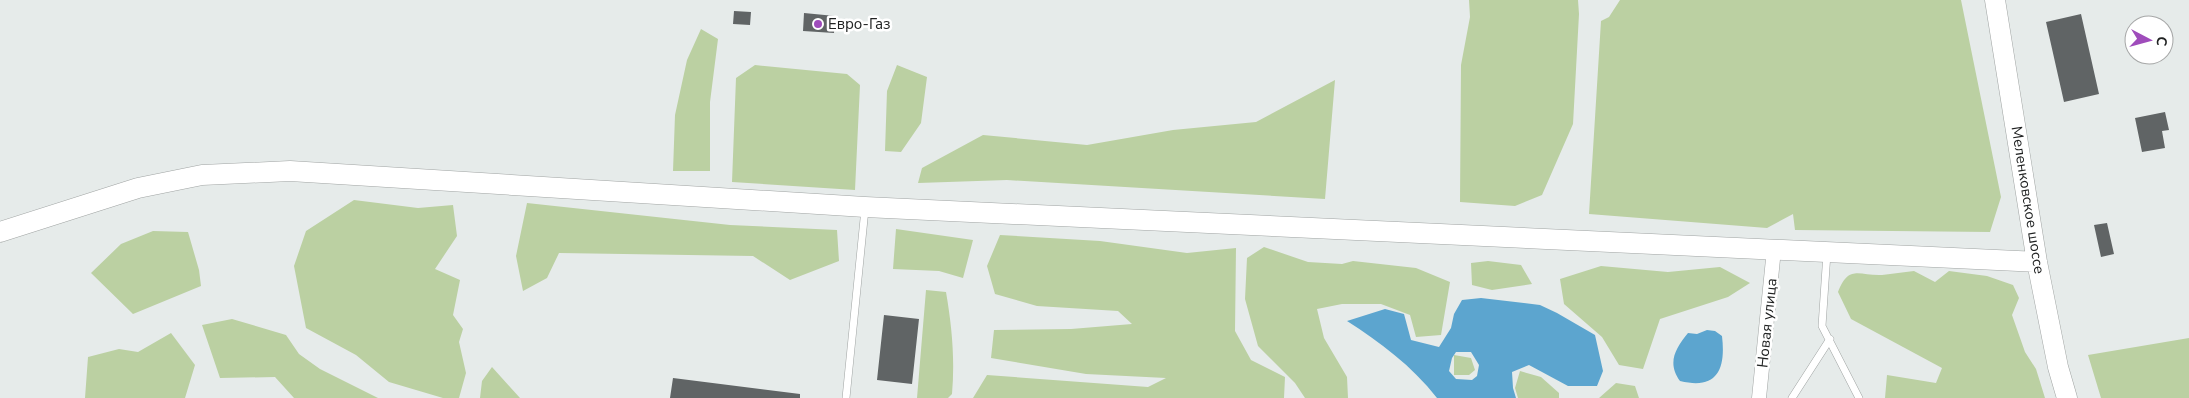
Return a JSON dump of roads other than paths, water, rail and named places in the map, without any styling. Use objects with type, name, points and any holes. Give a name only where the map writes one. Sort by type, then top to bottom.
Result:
[{"type":"street","name":"Меленковское шоссе","points":[[1995,0],[2037,262],[2058,367],[2067,398]]},
{"type":"street","points":[[0,232],[138,188],[202,175],[290,171],[865,207],[2037,262]]},
{"type":"street","name":"Новая улица","points":[[1759,398],[1774,249]]},
{"type":"lane","points":[[846,398],[865,207]]},
{"type":"lane","points":[[1827,252],[1822,326],[1859,398]]},
{"type":"lane","points":[[1792,398],[1830,339]]},
{"type":"water","points":[[1481,298],[1540,305],[1595,335],[1603,371],[1597,386],[1568,386],[1529,365],[1512,372],[1516,398],[1437,398],[1417,375],[1395,355],[1347,321],[1385,309],[1404,314],[1411,340],[1439,347],[1451,328],[1454,314],[1462,300]],"holes":[[[1456,352],[1471,352],[1479,365],[1477,376],[1472,380],[1456,379],[1449,371],[1452,358]]]},
{"type":"water","points":[[1707,330],[1715,331],[1722,336],[1723,348],[1720,368],[1711,380],[1703,383],[1680,381],[1673,362],[1676,350],[1688,333],[1697,334]]},
{"type":"place","name":"Евро-Газ","points":[[818,24]]}]
